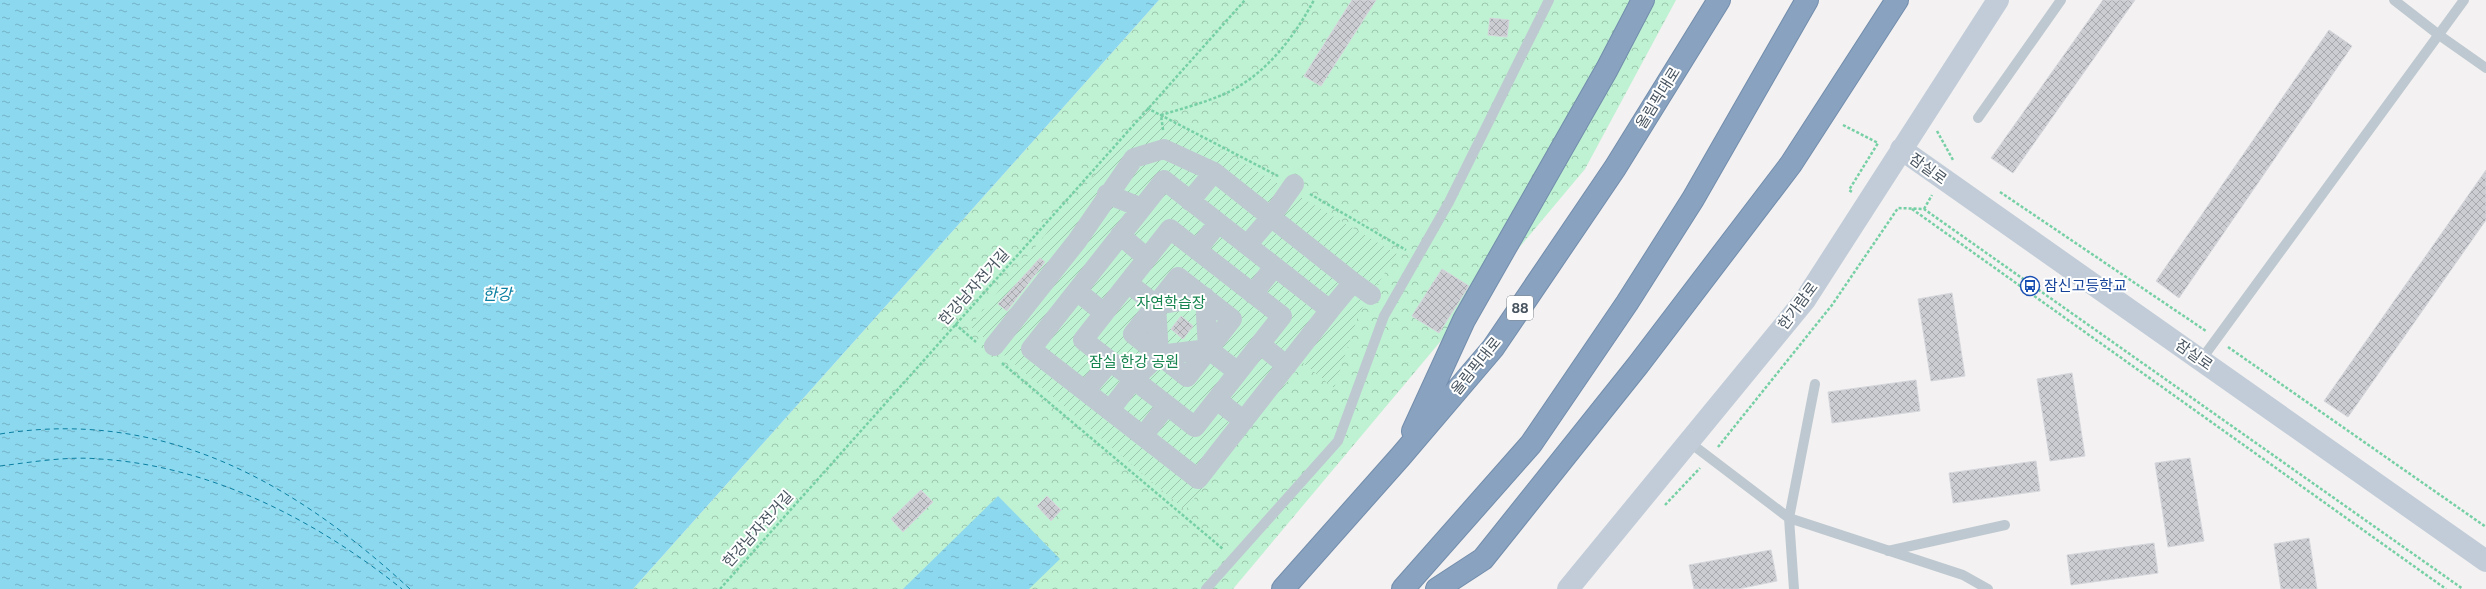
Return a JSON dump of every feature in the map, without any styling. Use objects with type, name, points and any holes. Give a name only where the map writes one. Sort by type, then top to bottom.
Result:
[{"type":"highway","points":[[1401,456],[1464,320],[1607,70],[1643,0]]},
{"type":"highway","name":"올림픽대로","points":[[1282,589],[1401,456],[1493,348],[1615,168],[1719,0]]},
{"type":"highway","points":[[1403,589],[1531,444],[1627,303],[1693,199],[1807,0]]},
{"type":"highway","points":[[1437,589],[1483,559],[1638,366],[1791,164],[1897,0]]},
{"type":"street","name":"한가람로","points":[[1568,589],[1805,300],[1998,0]]},
{"type":"street","points":[[990,350],[1077,241],[1107,194],[1134,158],[1164,149],[1214,172],[1371,295]]},
{"type":"street","name":"잠실로","points":[[1901,149],[2486,561]]},
{"type":"street","points":[[1190,201],[1214,172]]},
{"type":"street","points":[[1330,310],[1164,180],[1031,349],[1198,479],[1353,282]]},
{"type":"street","points":[[1247,245],[1271,218],[1294,184]]},
{"type":"street","points":[[1107,194],[1142,208]]},
{"type":"street","points":[[1196,250],[1218,223]]},
{"type":"street","points":[[1170,229],[1282,316],[1195,427],[1083,340],[1147,258],[1170,229]]},
{"type":"street","points":[[1120,235],[1147,258]]},
{"type":"street","points":[[1077,241],[1100,261]]},
{"type":"street","points":[[1253,294],[1274,267]]},
{"type":"street","points":[[1156,305],[1205,297],[1226,273]]},
{"type":"street","points":[[1128,282],[1156,305],[1159,355]]},
{"type":"street","points":[[1077,291],[1104,313]]},
{"type":"street","points":[[1205,297],[1208,349]]},
{"type":"street","points":[[1031,299],[1055,319]]},
{"type":"street","points":[[1260,344],[1288,366]]},
{"type":"street","points":[[1110,410],[1134,379],[1159,355],[1208,349],[1238,372]]},
{"type":"street","points":[[1086,391],[1110,362]]},
{"type":"street","points":[[1216,400],[1244,421]]},
{"type":"street","points":[[1143,436],[1167,405]]},
{"type":"lane","points":[[1206,589],[1338,441],[1384,316],[1449,202],[1549,0]]},
{"type":"lane","points":[[1978,118],[2061,0]]},
{"type":"lane","points":[[2394,0],[2439,35],[2486,68]]},
{"type":"lane","points":[[2201,360],[2464,0]]},
{"type":"lane","points":[[1794,589],[1789,518],[1815,384]]},
{"type":"lane","points":[[1689,442],[1789,518],[1888,552],[1963,575],[1988,589]]},
{"type":"lane","points":[[1888,552],[2005,525]]},
{"type":"path","name":"한강남자전거길","points":[[720,589],[1245,0]]},
{"type":"path","points":[[1164,149],[1161,115],[1223,94],[1251,78],[1265,67],[1281,50],[1304,19],[1314,0]]},
{"type":"path","points":[[1933,124],[1952,160]]},
{"type":"path","points":[[1843,125],[1878,143],[1849,190]]},
{"type":"path","points":[[1661,510],[1709,458],[1832,305],[1898,208],[1924,209],[2463,589]]},
{"type":"path","points":[[1912,208],[2446,589]]},
{"type":"path","points":[[955,324],[990,350],[1234,558]]},
{"type":"green space","name":"잠실 한강 공원","points":[[1159,0],[1676,0],[1585,169],[1233,589],[633,589]]},
{"type":"green space","name":"자연학습장","points":[[1150,108],[1397,254],[1359,313],[1334,388],[1303,363],[1185,510],[970,326]]},
{"type":"water","name":"한강","points":[[0,0],[1159,0],[633,589],[0,589]]},
{"type":"water","points":[[998,496],[1060,559],[1029,589],[903,589]]},
{"type":"building","points":[[1352,0],[1376,0],[1321,86],[1304,76]]},
{"type":"building","points":[[2103,0],[2135,0],[2013,173],[1991,158]]},
{"type":"building","points":[[1490,18],[1509,20],[1507,37],[1488,35]]},
{"type":"building","points":[[2329,30],[2352,46],[2179,298],[2156,281]]},
{"type":"building","points":[[2486,170],[2486,220],[2348,417],[2324,401]]},
{"type":"building","points":[[1040,258],[1045,262],[1007,311],[998,304]]},
{"type":"building","points":[[1442,269],[1469,286],[1439,333],[1412,316]]},
{"type":"building","points":[[1952,293],[1965,376],[1931,381],[1918,299]]},
{"type":"building","points":[[1181,316],[1193,326],[1183,339],[1171,329]]},
{"type":"building","points":[[2072,373],[2085,456],[2050,461],[2037,379]]},
{"type":"building","points":[[1916,380],[1920,411],[1832,423],[1828,392]]},
{"type":"building","points":[[2190,458],[2204,541],[2168,547],[2155,463]]},
{"type":"building","points":[[2036,461],[2040,491],[1953,503],[1949,473]]},
{"type":"building","points":[[921,490],[933,502],[903,532],[891,519]]},
{"type":"building","points":[[1047,496],[1061,510],[1051,521],[1037,506]]},
{"type":"building","points":[[2309,538],[2317,589],[2281,589],[2274,544]]},
{"type":"building","points":[[2154,543],[2158,573],[2071,585],[2067,555]]},
{"type":"building","points":[[1771,550],[1777,581],[1738,589],[1694,589],[1689,565]]},
{"type":"ferry route","points":[[0,434],[60,429],[117,432],[171,443],[223,462],[272,486],[320,516],[366,551],[410,589]]},
{"type":"ferry route","points":[[0,466],[75,458],[100,459],[141,464],[182,473],[222,485],[298,519],[369,564],[402,589]]},
{"type":"place","name":"잠신고등학교","points":[[2030,286]]}]
